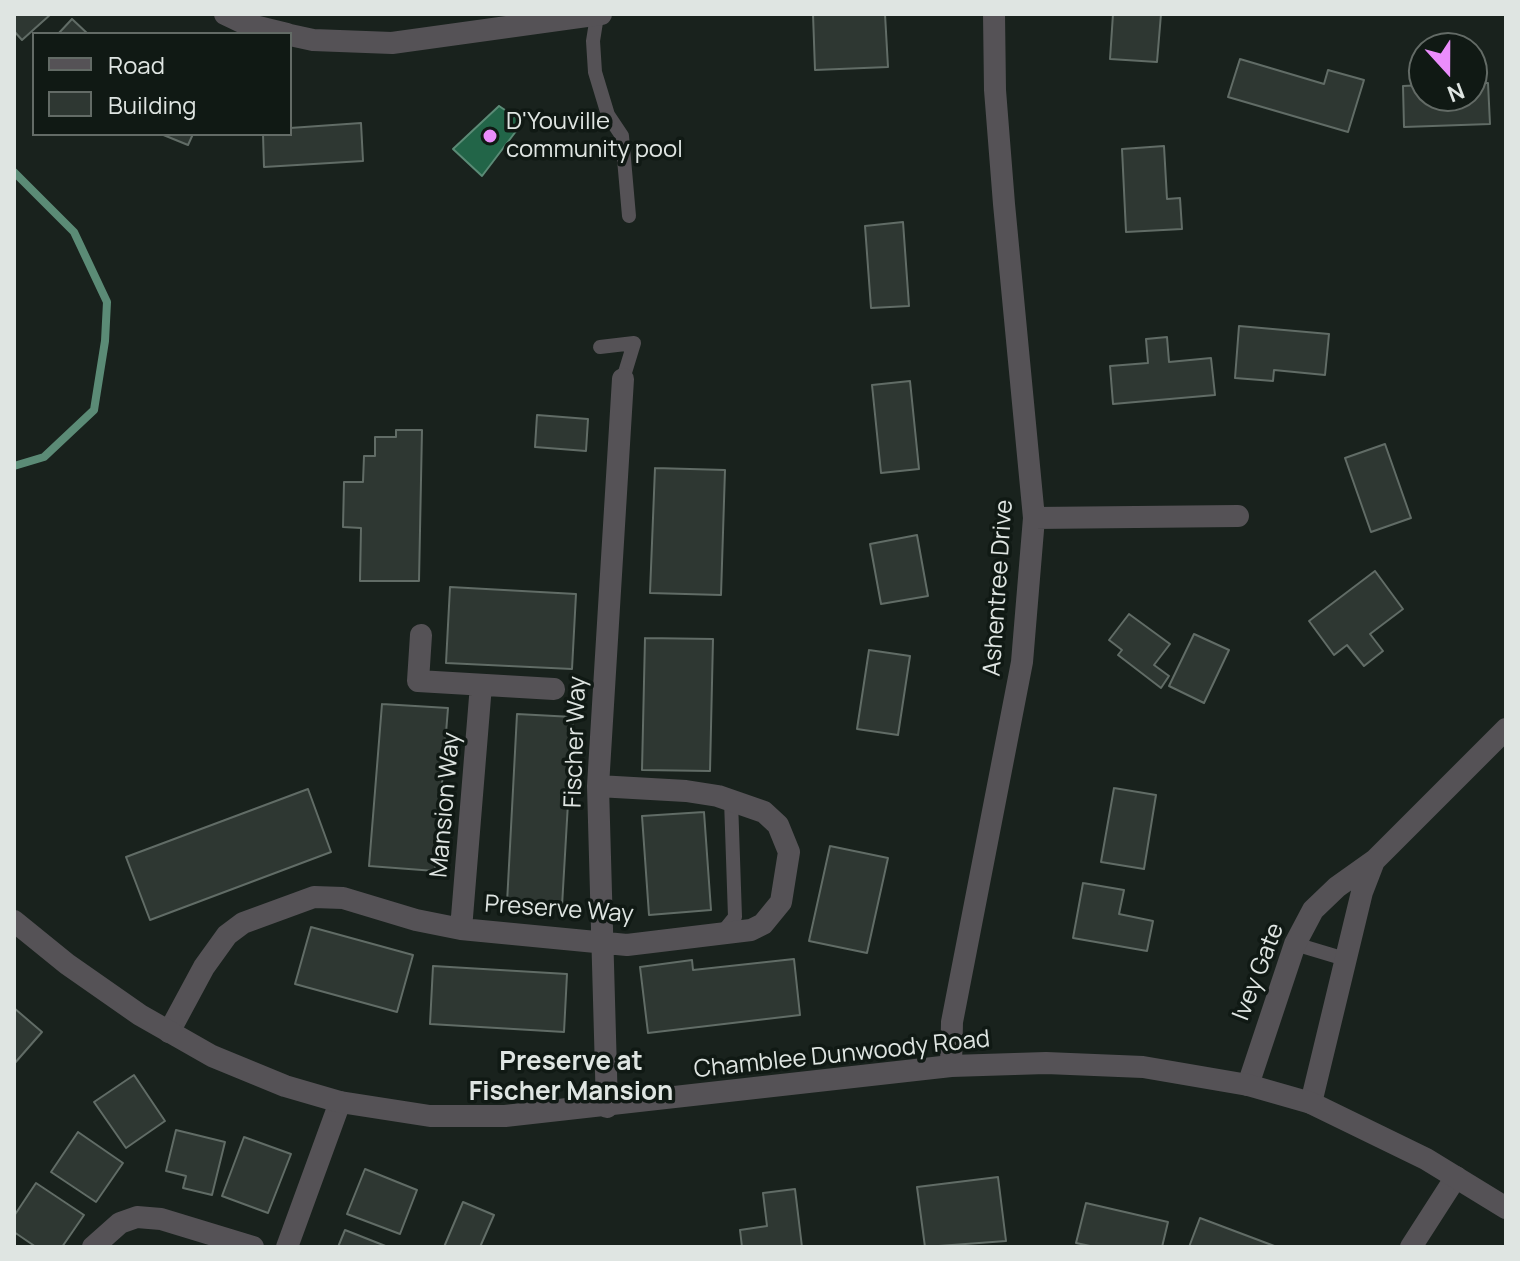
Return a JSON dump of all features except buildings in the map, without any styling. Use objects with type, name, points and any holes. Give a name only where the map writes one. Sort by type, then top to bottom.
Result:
[{"type":"street","points":[[225,14],[246,24],[280,32]]},
{"type":"street","name":"Ashentree Drive","points":[[951,1066],[952,1022],[1022,662],[1034,518],[1004,204],[995,90],[994,14]]},
{"type":"street","points":[[292,35],[313,40],[392,43],[599,15]]},
{"type":"street","name":"Fischer Way","points":[[607,1107],[598,786],[623,379]]},
{"type":"street","points":[[1034,518],[1238,516]]},
{"type":"street","points":[[421,635],[418,681],[554,689]]},
{"type":"street","name":"Mansion Way","points":[[461,929],[481,685]]},
{"type":"street","name":"Ivey Gate","points":[[1248,1085],[1295,944],[1313,910],[1324,897],[1375,860],[1506,729]]},
{"type":"street","name":"Preserve Way","points":[[169,1032],[204,967],[227,935],[243,923],[300,902],[328,896],[461,929],[627,945],[751,930],[763,924],[781,902],[789,868],[789,852],[778,825],[764,812],[731,800],[686,791],[598,786]]},
{"type":"street","name":"Ivey Gate","points":[[1311,1103],[1362,892],[1375,860]]},
{"type":"street","name":"Chamblee Dunwoody Road","points":[[14,921],[67,964],[169,1032],[212,1056],[285,1086],[340,1102],[442,1116],[505,1116],[607,1107],[951,1066],[1098,1064],[1175,1071],[1248,1085],[1311,1103],[1372,1131],[1506,1208]]},
{"type":"street","points":[[287,1247],[340,1102]]},
{"type":"street","points":[[1411,1247],[1456,1177]]},
{"type":"street","points":[[93,1247],[103,1234],[137,1217],[161,1219],[253,1247]]},
{"type":"lane","points":[[599,15],[593,41],[595,72],[608,115],[622,136],[629,216]]},
{"type":"lane","points":[[600,347],[634,343],[623,379]]},
{"type":"lane","points":[[722,934],[735,917],[731,800]]},
{"type":"lane","points":[[1295,944],[1345,959]]},
{"type":"shaded area","name":"D'Youville community pool","points":[[499,106],[523,122],[482,176],[453,149]]},
{"type":"waterway","points":[[14,172],[74,232],[107,302],[105,341],[94,410],[44,457],[14,466]]},
{"type":"place","name":"D'Youville community pool","points":[[490,136]]},
{"type":"district","name":"Preserve at Fischer Mansion","points":[[571,1078]]}]
